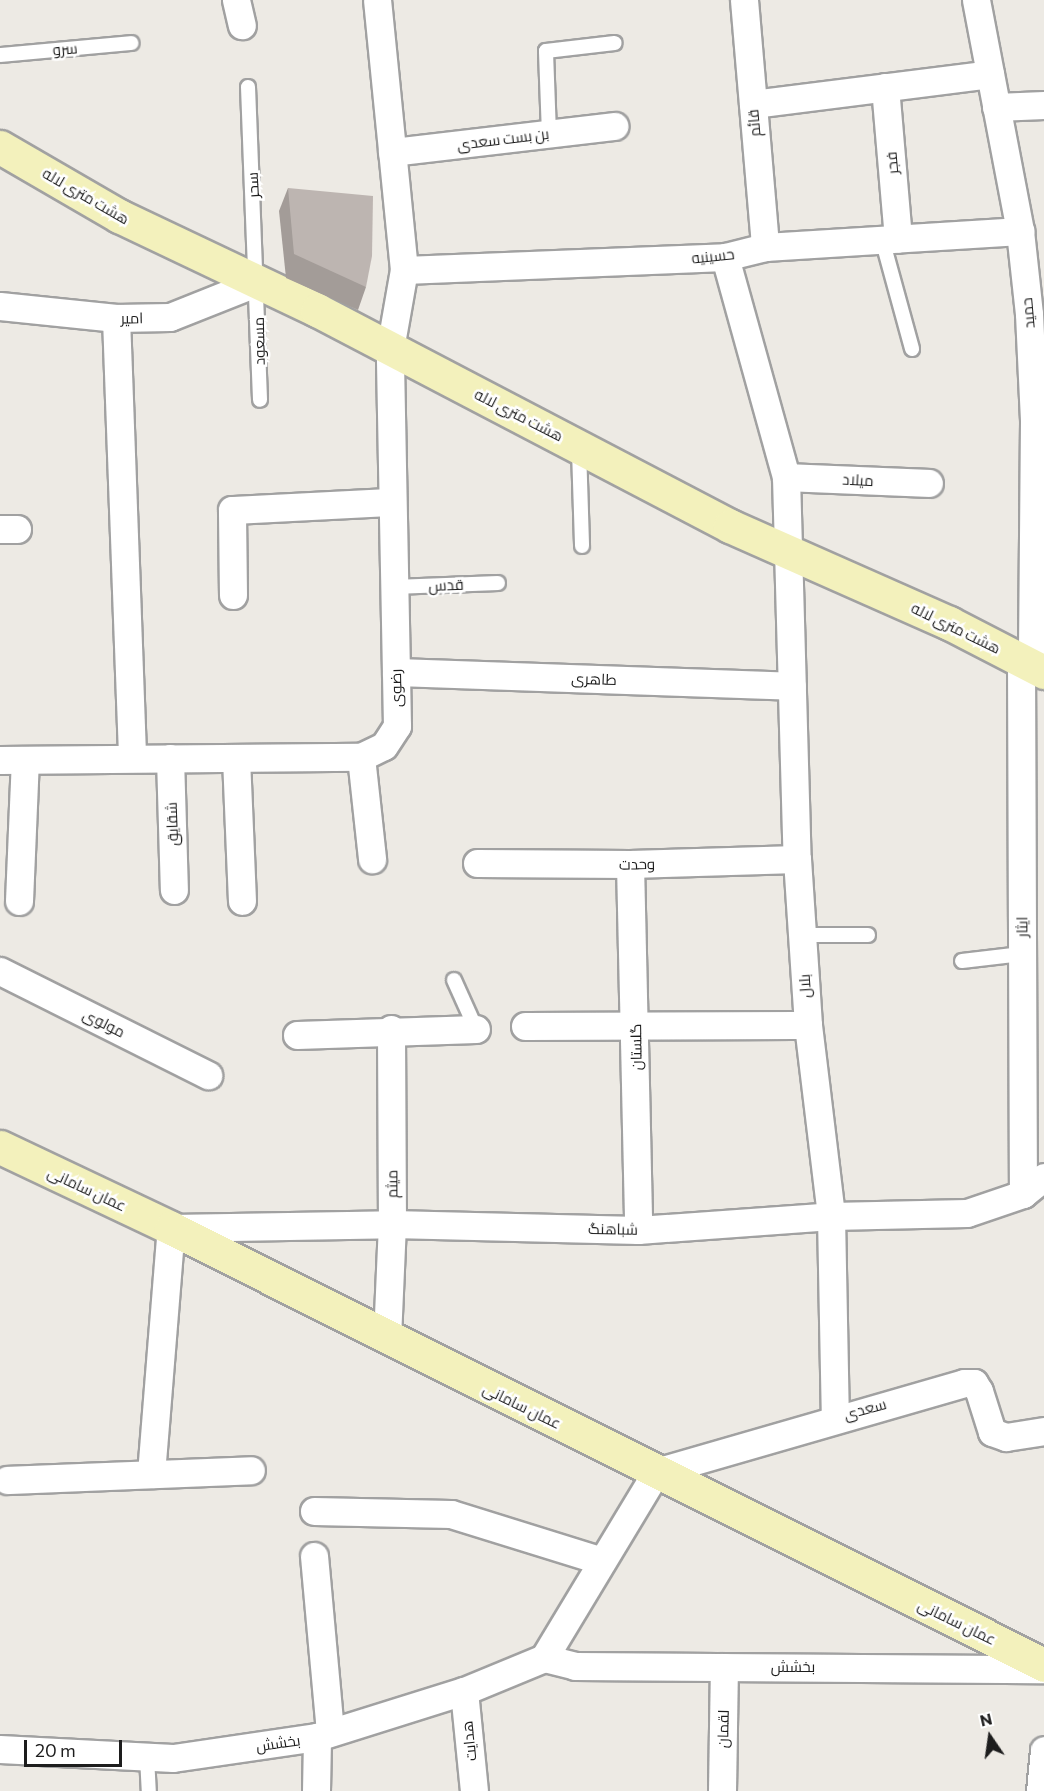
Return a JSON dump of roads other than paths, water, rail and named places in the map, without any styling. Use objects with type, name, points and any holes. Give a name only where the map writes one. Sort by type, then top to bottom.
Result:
[{"type":"street","name":"رضوی","points":[[12,760],[361,757],[384,746],[397,726],[390,502],[390,349],[404,270],[377,0]]},
{"type":"street","name":"قائم","points":[[744,0],[765,247]]},
{"type":"street","name":"حمید","points":[[976,0],[1036,313],[1039,422],[1032,666]]},
{"type":"street","points":[[753,104],[990,74]]},
{"type":"street","name":"فجر","points":[[885,87],[890,238]]},
{"type":"street","points":[[996,107],[1044,105]]},
{"type":"street","name":"بن بست سعدی","points":[[392,152],[614,126]]},
{"type":"street","name":"هشت متری لاله","points":[[0,147],[119,216],[258,282],[790,554],[949,623],[1032,666]]},
{"type":"street","name":"حسینیه","points":[[404,270],[725,257],[765,247],[1020,231]]},
{"type":"street","name":"بلال","points":[[725,257],[786,477],[797,859],[808,1025],[831,1216],[835,1417]]},
{"type":"street","name":"امیر","points":[[0,306],[116,318],[170,317],[258,282]]},
{"type":"street","points":[[116,318],[132,758]]},
{"type":"street","name":"میلاد","points":[[786,477],[929,483]]},
{"type":"street","points":[[233,595],[232,510],[390,502]]},
{"type":"street","name":"ایثار","points":[[1023,1194],[1022,954],[1032,666]]},
{"type":"street","name":"طاهری","points":[[396,672],[792,686]]},
{"type":"street","points":[[361,757],[372,859]]},
{"type":"street","name":"شقایق","points":[[170,758],[174,891]]},
{"type":"street","points":[[236,758],[242,901]]},
{"type":"street","points":[[12,760],[19,901]]},
{"type":"street","name":"وحدت","points":[[477,863],[630,864],[797,859]]},
{"type":"street","name":"گلستان","points":[[630,864],[638,1230]]},
{"type":"street","name":"مولوی","points":[[0,971],[208,1075]]},
{"type":"street","points":[[525,1026],[808,1025]]},
{"type":"street","points":[[297,1035],[391,1029],[476,1029]]},
{"type":"street","name":"میثم","points":[[387,1338],[392,1224],[391,1029]]},
{"type":"street","name":"عمان سامانی","points":[[0,1148],[171,1228],[1044,1667]]},
{"type":"street","name":"شباهنگ","points":[[171,1228],[392,1224],[638,1230],[831,1216],[967,1213],[1023,1194],[1044,1177]]},
{"type":"street","points":[[151,1474],[171,1228]]},
{"type":"street","name":"سعدی","points":[[656,1472],[835,1417],[974,1383],[992,1432],[1006,1437],[1044,1431]]},
{"type":"street","points":[[7,1479],[251,1470]]},
{"type":"street","points":[[544,1658],[656,1472]]},
{"type":"street","points":[[314,1510],[452,1514],[602,1562]]},
{"type":"street","points":[[314,1556],[323,1735],[316,1791]]},
{"type":"street","name":"بخشش","points":[[0,1749],[173,1758],[323,1735],[464,1691],[544,1658],[574,1666],[1044,1667]]},
{"type":"street","name":"لقمان","points":[[722,1791],[724,1667]]},
{"type":"street","name":"هدایت","points":[[464,1691],[474,1791]]},
{"type":"street","points":[[1040,1791],[1044,1750]]},
{"type":"lane","name":"سرو","points":[[0,55],[131,43]]},
{"type":"lane","points":[[549,134],[546,51],[615,43]]},
{"type":"lane","name":"سحر","points":[[248,87],[258,282]]},
{"type":"lane","points":[[890,238],[912,349]]},
{"type":"lane","name":"مسعود","points":[[258,282],[260,400]]},
{"type":"lane","points":[[579,447],[582,546]]},
{"type":"lane","name":"قدس","points":[[394,587],[498,583]]},
{"type":"lane","points":[[802,935],[868,934]]},
{"type":"lane","points":[[962,961],[1022,954]]},
{"type":"lane","points":[[454,980],[476,1029]]},
{"type":"lane","points":[[147,1757],[149,1791]]}]
